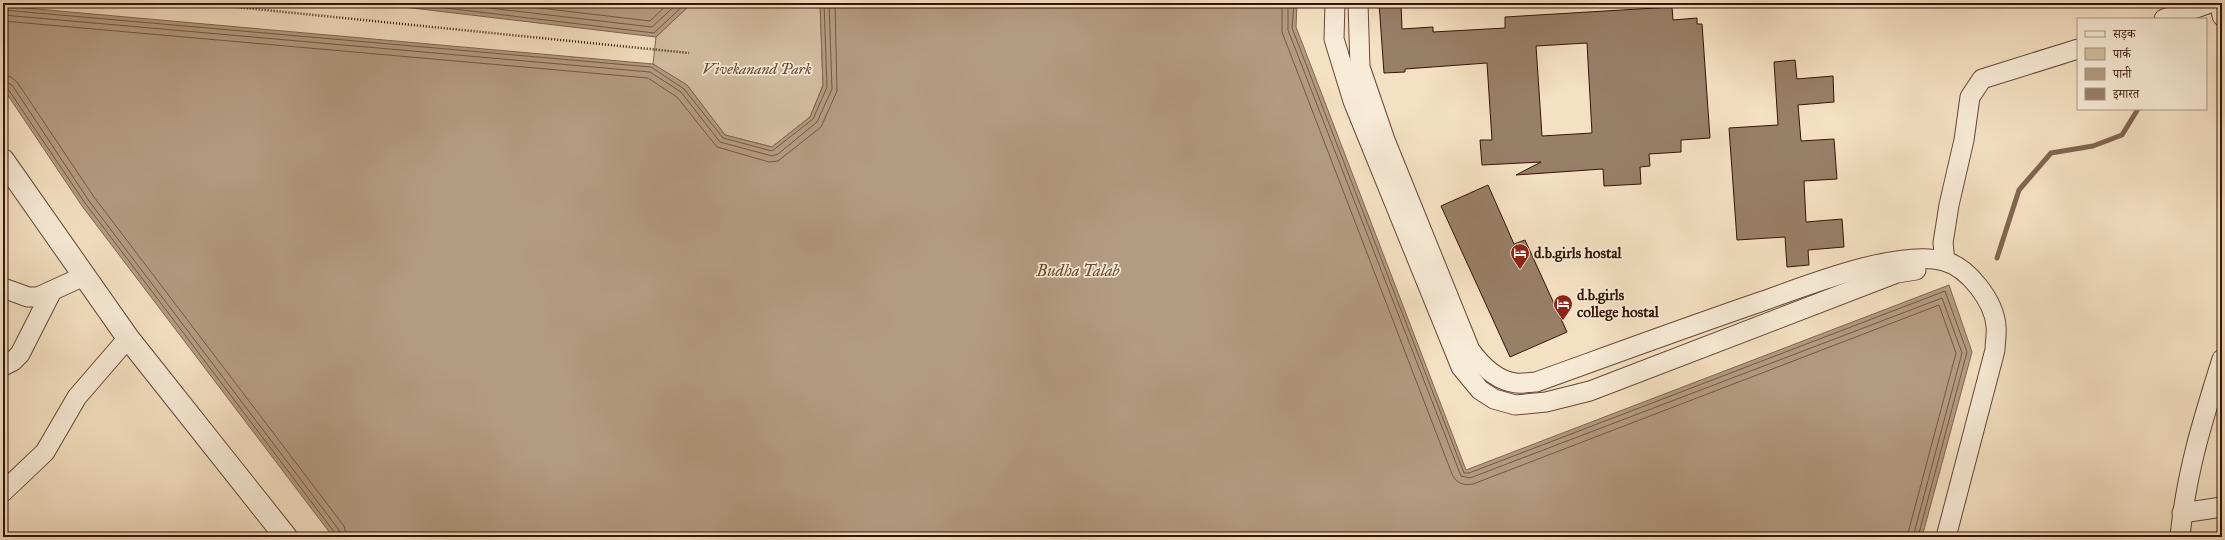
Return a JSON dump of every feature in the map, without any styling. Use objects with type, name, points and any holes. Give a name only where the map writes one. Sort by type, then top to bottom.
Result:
[{"type":"street","points":[[1335,3],[1334,39],[1353,101],[1423,277],[1461,367],[1480,390],[1494,399],[1515,405],[1546,402],[1590,391],[1896,273],[1930,268],[1970,276]]},
{"type":"street","points":[[1358,3],[1360,67],[1385,140],[1470,350],[1481,365],[1496,376],[1516,384],[1536,382],[1837,275],[1883,263],[1922,259],[1945,261],[1970,276],[1987,298],[1996,325],[1995,350],[1946,537]]},
{"type":"street","points":[[2167,18],[2210,3]]},
{"type":"street","points":[[2220,3],[2222,16]]},
{"type":"street","points":[[1945,261],[1943,243],[1949,205],[1964,140],[1970,97],[1982,78],[2077,49]]},
{"type":"street","points":[[3,160],[128,338],[286,537]]},
{"type":"street","points":[[3,288],[28,297],[38,297],[84,276]]},
{"type":"street","points":[[3,366],[13,361],[20,354],[52,291]]},
{"type":"street","points":[[3,492],[45,452],[77,397],[128,338]]},
{"type":"street","points":[[2180,537],[2186,483],[2198,437],[2222,359]]},
{"type":"street","points":[[2182,513],[2222,507]]},
{"type":"path","points":[[196,3],[689,53]]},
{"type":"green space","name":"Vivekanand Park","points":[[692,3],[820,3],[823,85],[810,117],[772,147],[725,135],[687,85],[653,64],[656,37]]},
{"type":"water","points":[[370,3],[692,3],[656,37]]},
{"type":"water","name":"Budha Talab","points":[[820,3],[1297,3],[1296,27],[1466,470],[1949,285],[1972,352],[1922,537],[333,537],[82,206],[3,88],[3,6],[653,64],[687,85],[725,135],[772,147],[810,117],[823,86]]},
{"type":"building","points":[[1379,3],[1401,3],[1402,29],[1433,27],[1433,32],[1505,28],[1505,17],[1672,7],[1673,20],[1697,18],[1697,24],[1702,24],[1710,138],[1681,140],[1681,152],[1649,154],[1650,166],[1640,167],[1641,184],[1604,186],[1603,169],[1516,175],[1541,162],[1482,165],[1480,140],[1492,140],[1487,63],[1405,69],[1405,72],[1384,73]],"holes":[[[1587,43],[1592,133],[1542,136],[1536,46]]]},
{"type":"building","points":[[1795,60],[1797,79],[1833,76],[1834,102],[1798,105],[1801,141],[1834,139],[1837,179],[1804,181],[1806,222],[1842,219],[1844,247],[1808,250],[1809,265],[1787,267],[1785,237],[1737,240],[1729,128],[1778,125],[1774,62]]},
{"type":"building","points":[[1488,185],[1514,244],[1525,240],[1567,332],[1510,357],[1441,206]]},
{"type":"waterway","points":[[1997,258],[2019,190],[2051,153],[2093,146],[2122,135],[2137,110]]},
{"type":"place","name":"d.b.girls hostal","points":[[1520,270]]},
{"type":"place","name":"d.b.girls college hostal","points":[[1563,321]]}]
